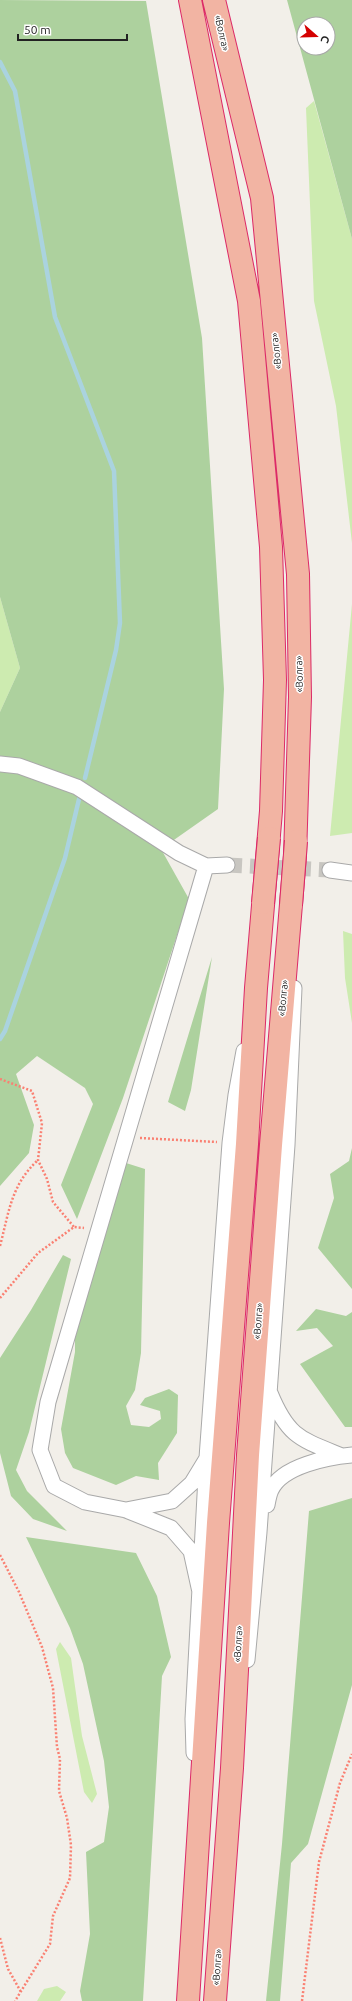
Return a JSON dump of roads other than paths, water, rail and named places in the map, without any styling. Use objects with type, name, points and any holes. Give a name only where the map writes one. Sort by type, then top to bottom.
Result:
[{"type":"highway","points":[[188,2001],[218,1530],[247,1144],[256,988],[271,811],[275,680],[271,547],[248,301],[190,0]]},
{"type":"highway","name":"«Волга»","points":[[214,0],[262,198],[298,574],[300,697],[296,848],[271,1145],[248,1455],[232,1768],[215,2001]]},
{"type":"street","points":[[0,764],[19,766],[77,787],[179,853],[206,866],[227,865]]},
{"type":"street","points":[[232,1768],[251,1631],[287,1146],[298,930],[296,848]]},
{"type":"street","points":[[200,1592],[191,1551],[171,1528],[126,1510],[85,1502],[54,1486],[40,1450],[48,1402],[206,866]]},
{"type":"street","points":[[330,870],[352,873]]},
{"type":"street","points":[[197,1848],[193,1719],[207,1458],[230,1143],[236,1095],[256,988]]},
{"type":"street","points":[[269,1389],[279,1414],[290,1431],[311,1443],[347,1456]]},
{"type":"street","points":[[259,1532],[271,1489],[285,1474],[313,1462],[347,1456]]},
{"type":"street","points":[[126,1510],[172,1501],[192,1483],[207,1458]]},
{"type":"waterway","points":[[0,62],[15,91],[55,317],[114,471],[120,623],[116,650],[85,778]]},
{"type":"waterway","points":[[0,1039],[5,1031],[65,858],[80,795]]},
{"type":"tunnel","points":[[227,865],[330,870]]}]
